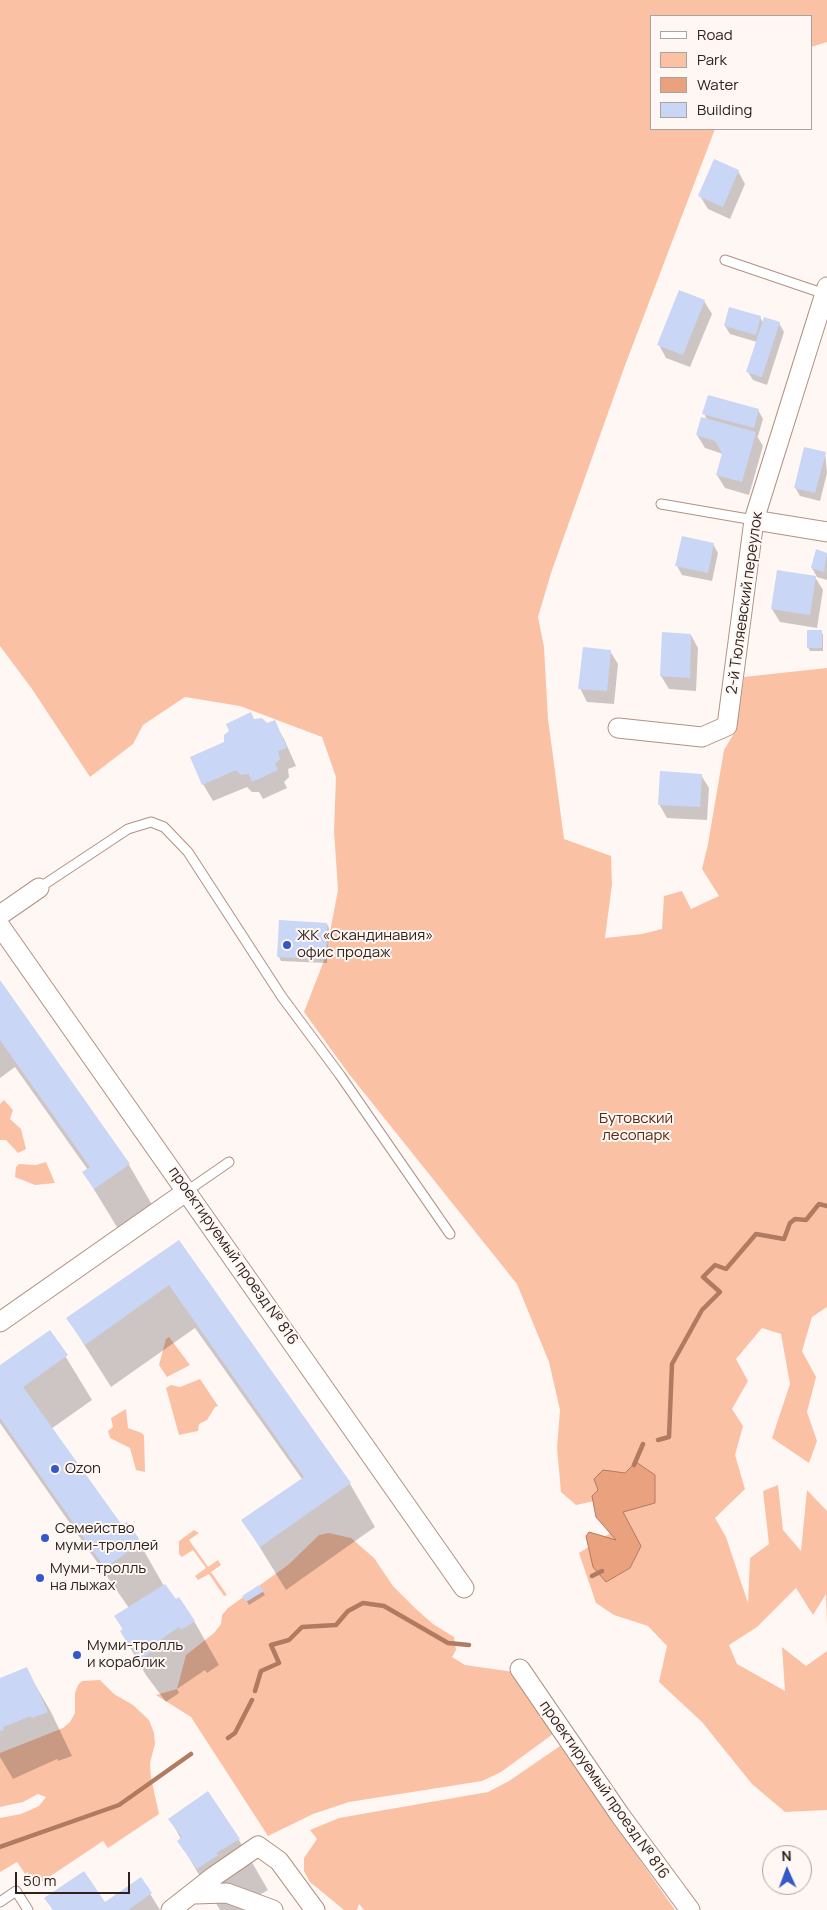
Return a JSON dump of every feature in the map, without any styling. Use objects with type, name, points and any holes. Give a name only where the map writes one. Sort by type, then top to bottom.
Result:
[{"type":"street","name":"2-й Тюляевский переулок","points":[[618,728],[702,737],[727,726],[754,520],[826,291]]},
{"type":"street","points":[[754,520],[827,532]]},
{"type":"street","points":[[0,915],[39,888]]},
{"type":"street","name":"проектируемый проезд № 816","points":[[0,926],[464,1588]]},
{"type":"street","points":[[0,1322],[187,1191]]},
{"type":"street","name":"проектируемый проезд № 816","points":[[520,1669],[620,1815],[690,1910]]},
{"type":"street","points":[[171,1910],[194,1894],[213,1877],[258,1846],[280,1861],[315,1910]]},
{"type":"street","points":[[194,1894],[226,1892],[272,1910]]},
{"type":"lane","points":[[725,260],[826,291]]},
{"type":"lane","points":[[661,504],[754,520]]},
{"type":"lane","points":[[39,888],[128,829],[151,822],[164,827],[188,852],[282,998],[340,1075],[450,1234]]},
{"type":"lane","points":[[187,1191],[229,1162]]},
{"type":"lane","points":[[0,1902],[16,1891],[28,1910]]},
{"type":"green space","name":"Бутовский лесопарк","points":[[0,0],[827,0],[827,42],[812,47],[812,15],[650,15],[650,130],[715,130],[624,368],[551,573],[538,617],[544,647],[548,719],[564,839],[611,856],[612,884],[605,938],[642,934],[662,929],[664,896],[682,891],[691,909],[719,896],[702,869],[724,750],[736,730],[744,677],[827,668],[827,1307],[812,1317],[802,1351],[816,1377],[807,1412],[817,1441],[809,1463],[772,1438],[790,1384],[781,1334],[762,1328],[736,1359],[748,1381],[732,1409],[743,1426],[735,1455],[745,1489],[715,1518],[726,1537],[748,1603],[750,1558],[769,1544],[763,1491],[778,1485],[783,1530],[801,1551],[807,1490],[827,1511],[827,1626],[826,1594],[813,1615],[796,1588],[757,1627],[729,1645],[737,1664],[785,1691],[782,1647],[806,1666],[827,1651],[827,1810],[785,1812],[752,1784],[702,1722],[659,1682],[667,1646],[648,1626],[614,1615],[596,1603],[579,1553],[612,1532],[613,1497],[576,1505],[561,1492],[557,1448],[560,1410],[549,1362],[517,1284],[349,1074],[304,1012],[325,958],[338,890],[334,831],[336,777],[322,737],[240,706],[185,697],[143,725],[133,744],[90,777],[32,689],[0,646]]},
{"type":"green space","points":[[4,1100],[13,1110],[10,1119],[21,1129],[26,1149],[18,1153],[6,1140],[0,1140],[0,1104]]},
{"type":"green space","points":[[46,1162],[55,1183],[35,1185],[15,1177],[16,1167],[19,1164],[36,1165]]},
{"type":"green space","points":[[169,1337],[190,1365],[167,1377],[159,1365],[166,1339]]},
{"type":"green space","points":[[200,1379],[218,1406],[215,1407],[207,1420],[199,1424],[198,1431],[179,1435],[166,1388],[171,1385],[180,1387]]},
{"type":"green space","points":[[126,1409],[128,1428],[142,1433],[144,1436],[145,1472],[136,1470],[130,1448],[110,1438],[108,1431],[113,1427],[111,1418]]},
{"type":"green space","points":[[194,1530],[199,1533],[189,1540],[208,1567],[218,1560],[221,1565],[211,1572],[227,1595],[224,1596],[209,1574],[198,1580],[195,1576],[206,1568],[193,1550],[182,1557],[179,1554],[179,1541]]},
{"type":"green space","points":[[329,1533],[351,1538],[374,1558],[393,1586],[416,1609],[433,1624],[454,1637],[456,1650],[452,1657],[465,1665],[514,1672],[522,1690],[553,1734],[501,1772],[482,1781],[349,1802],[313,1814],[268,1836],[191,1717],[156,1695],[177,1689],[186,1655],[214,1633],[221,1624],[222,1615],[228,1608],[288,1565],[319,1535]]},
{"type":"green space","points":[[100,1680],[114,1694],[133,1705],[149,1720],[154,1733],[155,1744],[150,1763],[151,1778],[159,1814],[108,1848],[103,1841],[34,1887],[17,1862],[0,1872],[0,1818],[21,1814],[39,1806],[46,1797],[38,1794],[23,1802],[0,1807],[0,1753],[63,1728],[70,1722],[75,1713],[75,1693],[78,1685],[82,1681]]},
{"type":"green space","points":[[560,1746],[675,1910],[364,1910],[359,1904],[357,1910],[344,1910],[310,1882],[304,1871],[304,1858],[317,1839],[310,1830],[339,1818],[488,1792],[509,1781]]},
{"type":"water","points":[[636,1462],[655,1475],[655,1503],[623,1512],[641,1546],[630,1568],[606,1582],[593,1567],[586,1536],[589,1532],[616,1540],[596,1517],[592,1496],[598,1490],[594,1479],[603,1470],[625,1473]]},
{"type":"building","points":[[714,159],[739,170],[723,207],[698,196]]},
{"type":"building","points":[[679,290],[705,300],[683,355],[657,345]]},
{"type":"building","points":[[729,307],[761,316],[756,335],[724,326]]},
{"type":"building","points":[[764,317],[780,322],[762,377],[746,372]]},
{"type":"building","points":[[708,395],[759,409],[754,428],[702,414]]},
{"type":"building","points":[[701,417],[756,432],[742,482],[716,475],[722,453],[715,441],[696,435]]},
{"type":"building","points":[[804,447],[826,452],[815,493],[794,488]]},
{"type":"building","points":[[682,536],[714,543],[708,573],[675,566]]},
{"type":"building","points":[[816,549],[827,553],[824,572],[811,568]]},
{"type":"building","points":[[777,570],[816,576],[810,615],[771,609]]},
{"type":"building","points":[[807,630],[822,630],[822,648],[807,648]]},
{"type":"building","points":[[662,632],[691,634],[690,678],[660,676]]},
{"type":"building","points":[[583,647],[611,650],[607,691],[578,689]]},
{"type":"building","points":[[251,712],[254,719],[262,718],[267,723],[275,720],[287,748],[278,751],[280,759],[275,764],[278,770],[252,782],[249,774],[241,775],[236,770],[202,785],[190,757],[224,742],[224,735],[229,731],[226,724]]},
{"type":"building","points":[[660,771],[702,774],[700,807],[658,805]]},
{"type":"building","points":[[279,920],[327,923],[326,959],[277,957]]},
{"type":"building","points":[[0,980],[130,1164],[94,1189],[82,1172],[90,1167],[0,1040]]},
{"type":"building","points":[[179,1240],[351,1483],[260,1547],[241,1520],[304,1477],[169,1285],[85,1345],[66,1318]]},
{"type":"building","points":[[50,1330],[68,1355],[23,1387],[122,1525],[127,1522],[140,1543],[105,1568],[0,1418],[0,1365]]},
{"type":"building","points":[[165,1584],[176,1599],[179,1597],[195,1621],[181,1630],[179,1627],[153,1645],[155,1649],[140,1660],[120,1631],[123,1629],[114,1616]]},
{"type":"building","points":[[259,1585],[264,1591],[246,1602],[242,1596]]},
{"type":"building","points":[[27,1667],[48,1712],[32,1718],[31,1716],[3,1727],[4,1730],[0,1731],[0,1678]]},
{"type":"building","points":[[208,1791],[240,1839],[216,1853],[218,1855],[197,1869],[177,1841],[182,1837],[168,1819]]},
{"type":"building","points":[[84,1871],[105,1902],[141,1877],[152,1893],[128,1910],[53,1910],[44,1898]]},
{"type":"waterway","points":[[658,1440],[669,1437],[672,1364],[702,1310],[720,1292],[703,1277],[715,1265],[726,1269],[756,1234],[784,1239],[790,1223],[795,1219],[806,1220],[819,1204],[827,1206]]},
{"type":"waterway","points":[[634,1465],[643,1444]]},
{"type":"waterway","points":[[592,1576],[602,1571]]},
{"type":"waterway","points":[[255,1691],[261,1671],[279,1663],[271,1645],[289,1640],[302,1627],[336,1625],[348,1611],[363,1603],[384,1606],[448,1643],[469,1645]]},
{"type":"waterway","points":[[228,1738],[235,1733],[252,1700]]},
{"type":"waterway","points":[[0,1847],[119,1805],[191,1754]]},
{"type":"place","name":"ЖК «Скандинавия» офис продаж","points":[[287,945]]},
{"type":"place","name":"Ozon","points":[[55,1469]]},
{"type":"place","name":"Семейство муми-троллей","points":[[45,1538]]},
{"type":"place","name":"Муми-тролль на лыжах","points":[[40,1578]]},
{"type":"place","name":"Муми-тролль и кораблик","points":[[77,1655]]}]
